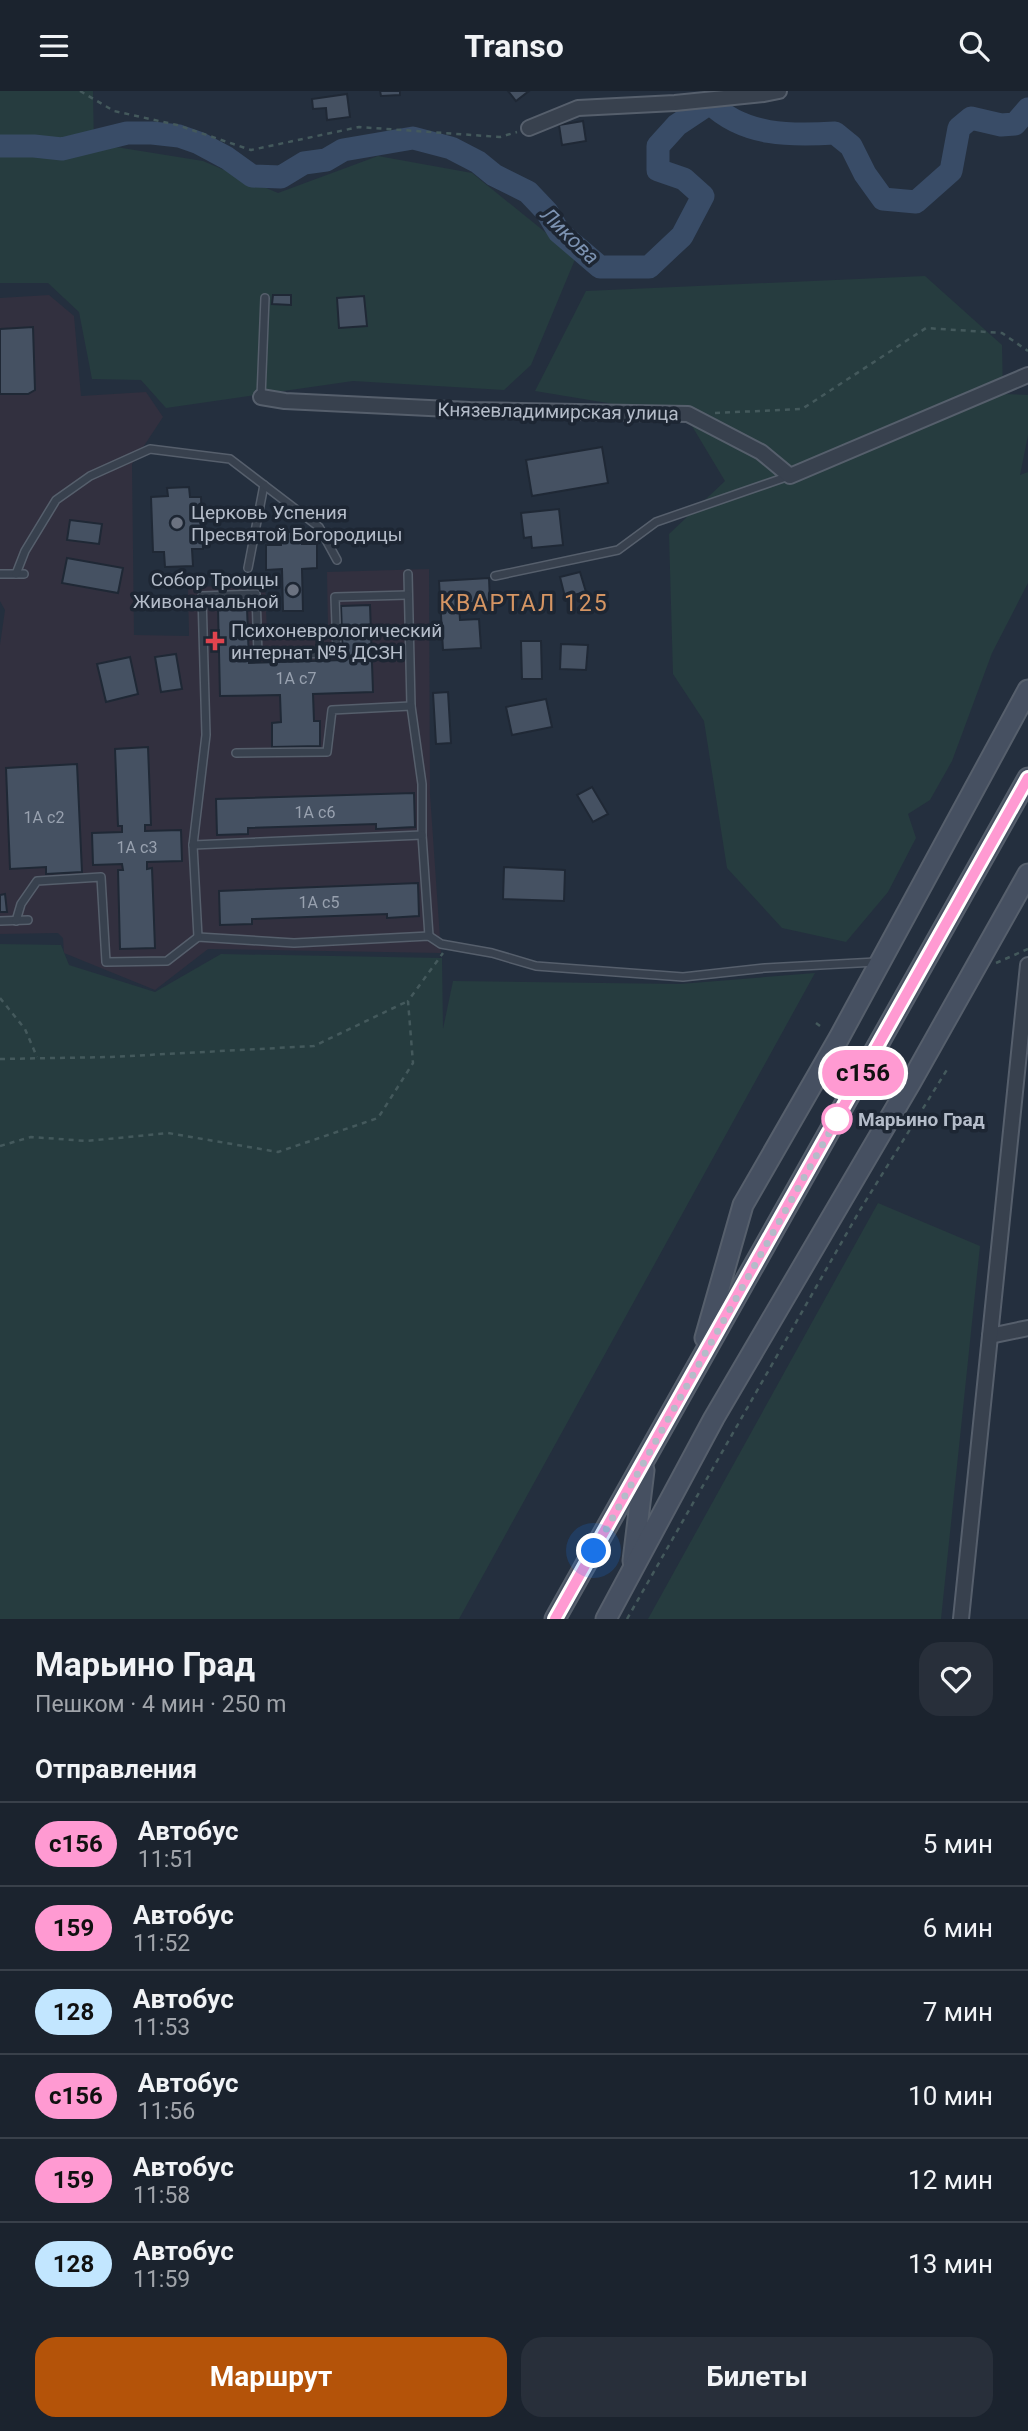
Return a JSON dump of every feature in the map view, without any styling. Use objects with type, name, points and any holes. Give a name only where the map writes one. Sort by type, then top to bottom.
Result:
[{"type":"street","points":[[529,128],[578,108],[675,103],[764,95],[779,91]]},
{"type":"street","points":[[790,476],[1028,375]]},
{"type":"street","name":"Князевладимирская улица","points":[[261,397],[285,401],[470,410],[688,414],[761,451],[790,476]]},
{"type":"street","points":[[695,1371],[743,1205],[880,962],[1028,689]]},
{"type":"street","points":[[555,1619],[1028,778]]},
{"type":"street","points":[[606,1619],[714,1418],[911,1081],[1028,874]]},
{"type":"street","points":[[961,1619],[1028,965]]},
{"type":"street","points":[[990,1336],[1028,1328]]},
{"type":"street","points":[[631,1573],[645,1459]]},
{"type":"lane","points":[[261,397],[265,298]]},
{"type":"lane","points":[[0,574],[20,574],[25,551],[56,500],[90,476],[150,449],[230,459],[319,527],[337,560]]},
{"type":"lane","points":[[495,576],[618,550],[656,522],[790,476]]},
{"type":"lane","points":[[248,568],[264,485]]},
{"type":"lane","points":[[408,574],[411,706],[422,784],[422,835],[429,936]]},
{"type":"lane","points":[[198,937],[193,845],[206,735],[202,596],[256,594],[258,655],[337,653],[335,597],[408,595]]},
{"type":"lane","points":[[236,753],[327,751],[332,710],[411,706]]},
{"type":"lane","points":[[193,845],[422,835]]},
{"type":"lane","points":[[16,921],[21,904],[37,881],[101,877],[106,962],[167,961],[198,937],[294,943],[429,936],[441,944],[492,953],[536,966],[683,977],[765,968],[880,962]]},
{"type":"lane","points":[[0,921],[28,920]]},
{"type":"path","points":[[80,91],[114,111],[177,125],[251,151],[359,127],[500,137],[529,128]]},
{"type":"path","points":[[713,413],[802,409],[926,328],[1002,333],[1028,351]]},
{"type":"path","points":[[0,1059],[111,1057],[314,1046],[408,1000],[449,945]]},
{"type":"path","points":[[0,998],[25,1029],[37,1058]]},
{"type":"path","points":[[0,1146],[31,1137],[87,1142],[167,1133],[278,1152],[378,1118],[413,1063],[408,1000]]},
{"type":"path","points":[[627,1619],[860,1210],[948,1067]]},
{"type":"shaded area","name":"Психоневрологический интернат №5 ДСЗН","points":[[49,295],[74,316],[81,396],[146,392],[163,417],[132,464],[134,635],[189,636],[188,587],[265,585],[267,632],[328,630],[327,572],[429,569],[430,794],[441,953],[208,949],[155,990],[64,953],[63,938],[58,933],[0,934],[0,645],[5,610],[0,601],[0,298]]},
{"type":"green space","points":[[0,91],[93,91],[94,150],[116,147],[203,161],[278,193],[378,156],[472,173],[576,257],[531,365],[504,390],[353,381],[166,408],[141,380],[92,379],[79,312],[48,283],[0,283]]},
{"type":"green space","points":[[925,276],[1002,345],[1003,394],[1028,395],[1028,435],[1020,475],[1028,472],[1028,583],[992,653],[952,761],[930,800],[908,814],[916,838],[888,892],[846,942],[782,928],[727,868],[704,721],[673,674],[669,534],[725,481],[686,416],[535,391],[586,291]]},
{"type":"green space","points":[[0,944],[61,945],[69,965],[155,992],[221,954],[442,958],[443,1029],[453,981],[680,984],[815,973],[459,1619],[0,1619]]},
{"type":"green space","points":[[878,1203],[980,1246],[941,1619],[648,1619]]},
{"type":"building","points":[[380,91],[400,91],[400,95],[381,96]]},
{"type":"building","points":[[508,91],[529,91],[516,101]]},
{"type":"building","points":[[347,94],[350,117],[327,120],[326,108],[313,109],[312,99]]},
{"type":"building","points":[[583,121],[586,141],[562,145],[559,125]]},
{"type":"building","points":[[273,295],[291,295],[291,305],[272,304]]},
{"type":"building","points":[[364,296],[367,326],[339,328],[337,298]]},
{"type":"building","points":[[33,327],[35,390],[28,394],[0,394],[0,329]]},
{"type":"building","points":[[602,447],[608,483],[532,496],[526,460]]},
{"type":"building","name":"Церковь Успения Пресвятой Богородицы","points":[[189,487],[190,497],[201,497],[203,549],[192,549],[193,566],[165,567],[164,552],[153,552],[151,497],[168,496],[167,488]]},
{"type":"building","points":[[559,509],[563,545],[532,548],[531,537],[524,538],[521,513]]},
{"type":"building","points":[[70,520],[102,524],[99,544],[67,540]]},
{"type":"building","name":"Собор Троицы Живоначальной","points":[[281,532],[301,532],[302,544],[317,544],[317,568],[302,569],[303,611],[283,611],[282,569],[266,570],[266,545],[281,545]]},
{"type":"building","points":[[67,558],[123,568],[118,593],[62,583]]},
{"type":"building","points":[[580,572],[586,592],[565,597],[560,577]]},
{"type":"building","points":[[489,578],[490,602],[459,604],[460,620],[479,619],[481,648],[443,650],[439,581]]},
{"type":"building","points":[[370,605],[373,692],[313,694],[314,721],[320,721],[320,746],[272,747],[272,723],[281,722],[280,695],[220,696],[218,608],[247,607],[249,663],[343,660],[341,606]]},
{"type":"building","points":[[521,641],[541,641],[542,679],[522,679]]},
{"type":"building","points":[[561,644],[588,645],[586,670],[560,669]]},
{"type":"building","points":[[176,654],[182,689],[161,692],[155,657]]},
{"type":"building","points":[[130,657],[138,694],[106,702],[97,664]]},
{"type":"building","points":[[448,692],[451,743],[436,744],[433,693]]},
{"type":"building","points":[[546,699],[552,727],[512,735],[506,707]]},
{"type":"building","points":[[148,747],[151,825],[145,825],[145,831],[181,830],[182,861],[147,862],[147,869],[152,868],[155,948],[120,949],[118,870],[123,870],[122,864],[93,865],[92,833],[122,832],[122,826],[118,826],[115,749]]},
{"type":"building","points":[[77,764],[82,872],[46,874],[46,867],[10,869],[6,768]]},
{"type":"building","points":[[592,787],[608,814],[593,822],[577,795]]},
{"type":"building","points":[[414,793],[415,827],[376,829],[376,824],[248,828],[248,834],[217,835],[216,799]]},
{"type":"building","points":[[504,867],[565,870],[564,901],[503,899]]},
{"type":"building","points":[[418,883],[419,916],[387,918],[387,914],[252,919],[252,924],[220,925],[219,891]]},
{"type":"building","points":[[5,894],[7,912],[0,912],[0,895]]},
{"type":"waterway","name":"Ликова","points":[[0,146],[62,149],[127,133],[152,133],[179,136],[199,143],[252,176],[281,177],[304,163],[326,160],[343,150],[413,138],[451,148],[478,162],[494,175],[528,192],[547,212],[559,232],[600,267],[649,267],[682,236],[703,196],[684,179],[658,170],[658,146],[677,125],[710,103],[723,114],[753,128],[785,134],[835,133],[851,146],[865,174],[883,199],[916,202],[951,171],[959,128],[971,118],[1001,125],[1015,124],[1028,109]]},
{"type":"bus line","name":"с156","points":[[555,1619],[1028,778]]},
{"type":"place","name":"Церковь Успения Пресвятой Богородицы","points":[[177,523]]},
{"type":"place","name":"Собор Троицы Живоначальной","points":[[293,590]]},
{"type":"place","name":"Психоневрологический интернат №5 ДСЗН","points":[[215,641]]},
{"type":"place","name":"Марьино Град","points":[[837,1119]]},
{"type":"district","name":"КВАРТАЛ 125","points":[[524,603]]},
{"type":"route","points":[[594,1551],[837,1119]]}]
